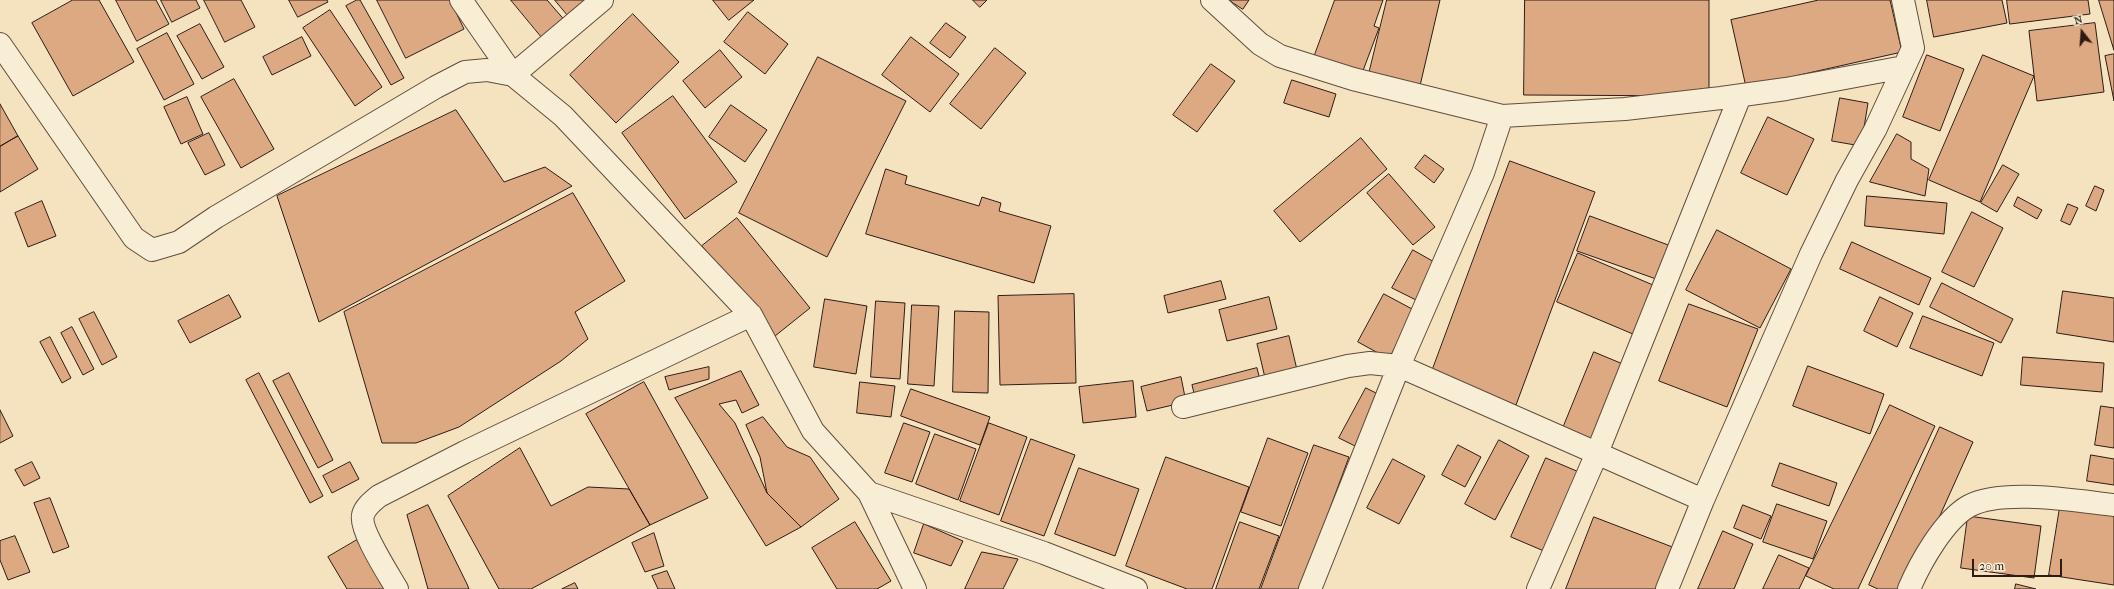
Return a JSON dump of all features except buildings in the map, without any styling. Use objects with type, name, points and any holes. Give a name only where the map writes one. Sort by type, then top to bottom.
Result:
[{"type":"street","points":[[461,0],[513,75],[563,116],[751,315],[813,431],[869,493],[915,589]]},
{"type":"street","points":[[513,75],[602,0]]},
{"type":"street","points":[[1212,0],[1260,44],[1287,58],[1353,79],[1502,116],[1625,109],[1740,96],[1786,90],[1904,67]]},
{"type":"street","points":[[1667,589],[1703,500],[1811,254],[1847,180],[1875,130],[1913,48],[1903,0]]},
{"type":"street","points":[[0,44],[134,238],[152,250],[179,242],[216,217],[429,91],[464,72],[487,70],[513,75]]},
{"type":"street","points":[[1538,589],[1597,453],[1740,96]]},
{"type":"street","points":[[1310,589],[1399,366],[1483,173],[1502,116]]},
{"type":"street","points":[[397,589],[369,538],[363,522],[363,514],[375,499],[465,452],[751,315]]},
{"type":"street","points":[[1183,407],[1348,366],[1370,363],[1399,366],[1703,500]]},
{"type":"street","points":[[869,493],[1044,553],[1136,589]]},
{"type":"street","points":[[1909,589],[1916,572],[1948,524],[1970,506],[2006,498],[2036,497],[2114,505]]}]
